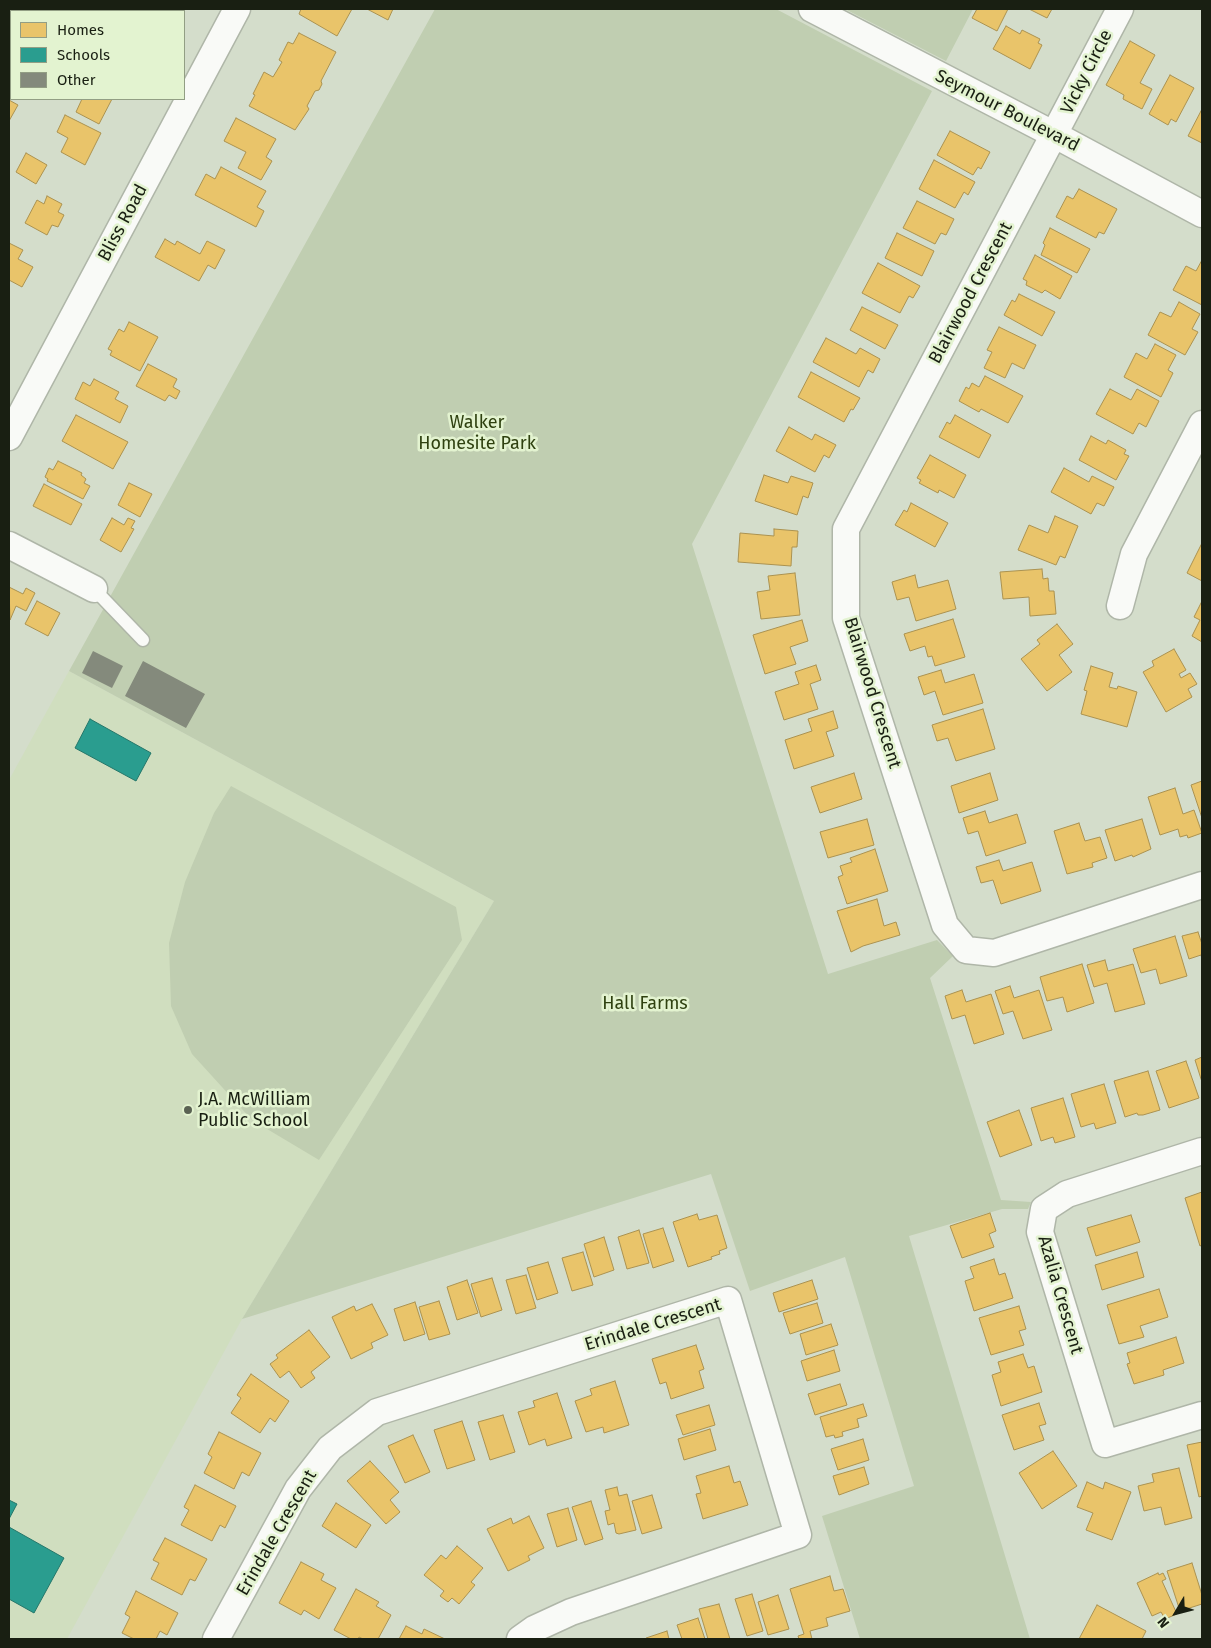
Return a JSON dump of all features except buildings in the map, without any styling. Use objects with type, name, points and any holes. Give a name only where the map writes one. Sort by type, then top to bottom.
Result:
[{"type":"street","name":"Bliss Road","points":[[9,437],[237,9]]},
{"type":"street","name":"Seymour Boulevard","points":[[812,9],[1055,135],[1202,214]]},
{"type":"street","name":"Vicky Circle","points":[[1055,135],[1120,9]]},
{"type":"street","name":"Blairwood Crescent","points":[[1055,135],[846,529],[846,618],[945,924],[966,950],[994,953],[1202,885]]},
{"type":"street","points":[[1120,606],[1134,554],[1202,424]]},
{"type":"street","points":[[9,545],[94,589]]},
{"type":"street","name":"Azalia Crescent","points":[[1202,1151],[1066,1194],[1044,1209],[1040,1232],[1105,1444],[1202,1415]]},
{"type":"street","name":"Erindale Crescent","points":[[226,1636],[298,1489],[330,1448],[377,1412],[728,1300],[798,1535],[570,1612],[534,1629],[520,1639]]},
{"type":"lane","points":[[94,589],[143,640]]},
{"type":"shaded area","name":"J.A. McWilliam Public School","points":[[69,671],[494,901],[242,1319],[67,1639],[9,1639],[9,780]]},
{"type":"green space","points":[[435,9],[776,9],[932,91],[692,544],[828,974],[937,940],[953,956],[930,978],[1001,1200],[1031,1202],[1028,1209],[1002,1209],[909,1236],[1030,1639],[860,1639],[822,1516],[914,1486],[845,1257],[750,1291],[711,1174],[242,1319],[494,901],[69,671]]},
{"type":"green space","points":[[845,9],[973,9],[946,61]]},
{"type":"green space","points":[[231,786],[456,907],[462,940],[319,1160],[252,1120],[192,1054],[171,1006],[169,943],[185,882],[214,813]]},
{"type":"place","name":"J.A. McWilliam Public School","points":[[188,1110]]},
{"type":"park label","name":"Walker Homesite Park","points":[[477,433]]},
{"type":"park label","name":"Hall Farms","points":[[645,1004]]}]
